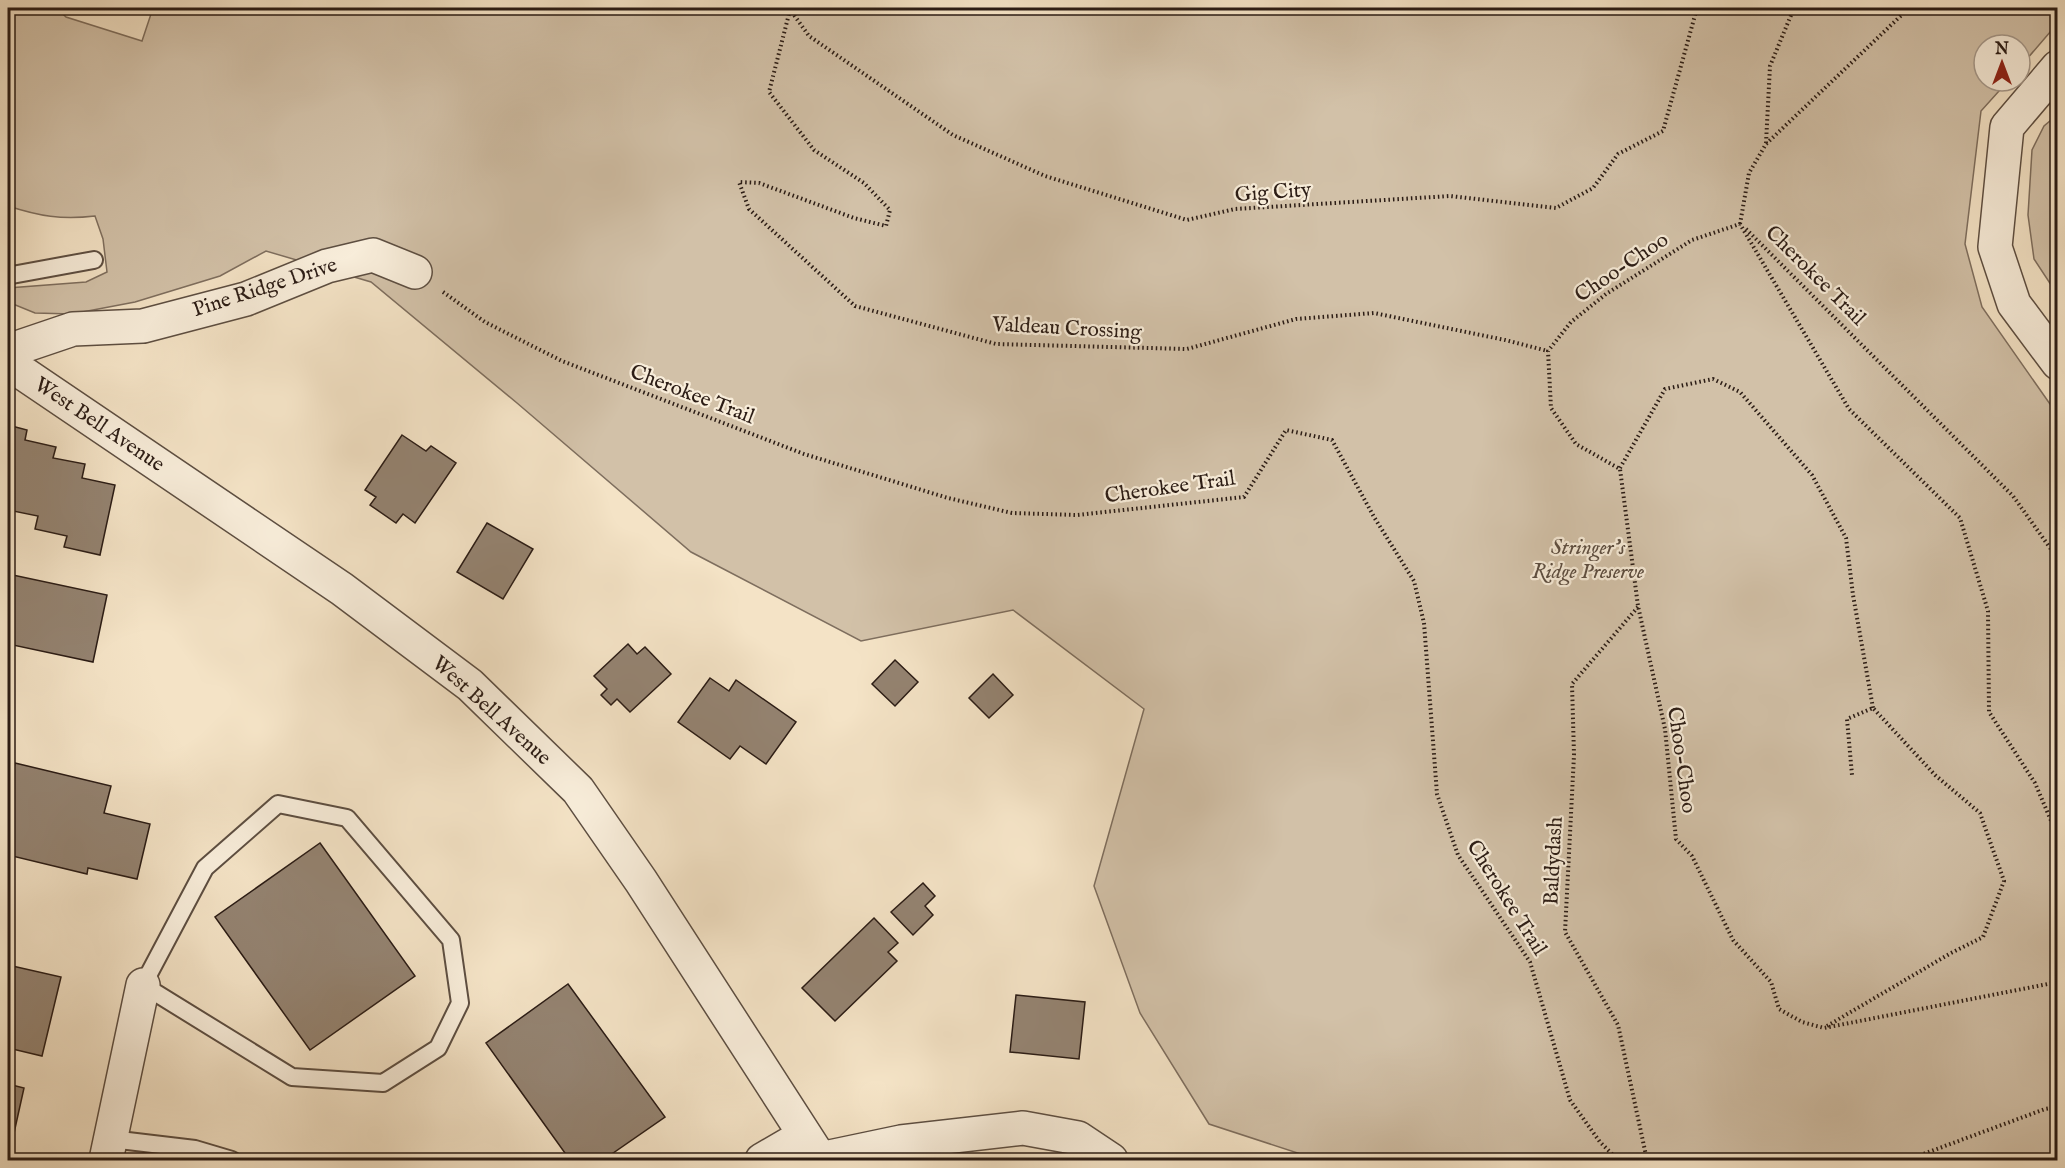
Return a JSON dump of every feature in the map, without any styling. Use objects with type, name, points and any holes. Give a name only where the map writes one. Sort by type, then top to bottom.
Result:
[{"type":"street","points":[[2058,67],[2007,127],[1995,247],[2014,304],[2058,363]]},
{"type":"street","name":"Pine Ridge Drive","points":[[8,351],[73,329],[143,326],[246,299],[327,266],[373,255],[416,272]]},
{"type":"street","name":"West Bell Avenue","points":[[8,363],[361,603],[470,685],[578,790],[641,881],[815,1152]]},
{"type":"street","points":[[108,1150],[143,985]]},
{"type":"street","points":[[762,1161],[815,1152],[1023,1128],[1078,1138],[1111,1161]]},
{"type":"lane","points":[[8,278],[12,275],[94,260]]},
{"type":"lane","points":[[278,804],[347,818],[451,940],[460,1003],[438,1047],[383,1083],[292,1077],[143,985],[205,868],[278,804]]},
{"type":"lane","points":[[108,1150],[195,1149],[232,1161]]},
{"type":"path","name":"Gig City","points":[[789,9],[809,36],[953,135],[1046,176],[1187,220],[1235,209],[1450,196],[1557,208],[1593,188],[1618,154],[1663,131],[1697,8]]},
{"type":"path","points":[[1766,144],[1770,66],[1794,8]]},
{"type":"path","name":"Cherokee Trail","points":[[1909,8],[1766,144],[1749,173],[1740,224],[2013,496],[2058,559]]},
{"type":"path","name":"Valdeau Crossing","points":[[789,9],[768,92],[814,150],[864,183],[890,210],[886,226],[854,218],[759,183],[739,182],[749,209],[855,306],[996,344],[1187,350],[1296,319],[1374,313],[1548,351]]},
{"type":"path","points":[[1740,224],[1849,409],[1960,518],[1988,611],[1989,712],[2035,783],[2058,837]]},
{"type":"path","name":"Choo-Choo","points":[[1548,351],[1571,322],[1606,294],[1692,240],[1740,224]]},
{"type":"path","name":"Cherokee Trail","points":[[416,272],[485,322],[562,361],[804,454],[948,498],[1012,513],[1077,515],[1244,496],[1286,429],[1332,440],[1374,517],[1414,581],[1424,623],[1437,794],[1458,855],[1530,962],[1570,1100],[1600,1142],[1618,1161]]},
{"type":"path","points":[[1548,351],[1551,408],[1576,444],[1620,469],[1665,389],[1713,379],[1740,392],[1812,475],[1846,538],[1853,595],[1873,708],[1935,775],[1980,813],[2004,881],[1983,937],[1951,953],[1824,1028]]},
{"type":"path","name":"Choo-Choo","points":[[1620,469],[1638,606],[1665,729],[1676,839],[1692,856],[1733,940],[1771,982],[1779,1009],[1802,1022],[1824,1028],[2058,982]]},
{"type":"path","name":"Baldydash","points":[[1638,606],[1572,684],[1574,754],[1565,932],[1618,1025],[1647,1161]]},
{"type":"path","points":[[1852,775],[1847,719],[1873,708]]},
{"type":"path","points":[[1907,1161],[2045,1109],[2058,1107]]},
{"type":"green space","name":"Stringer's Ridge Preserve","points":[[8,8],[57,8],[66,17],[142,41],[153,8],[2057,8],[2057,24],[2032,53],[2032,33],[1972,33],[1972,93],[1997,93],[1981,111],[1965,244],[1982,307],[2057,414],[2057,1160],[1319,1160],[1209,1124],[1140,1013],[1094,886],[1144,709],[1013,610],[861,641],[691,552],[371,282],[266,251],[220,276],[135,302],[72,314],[35,313],[8,302],[8,288],[86,282],[107,272],[103,239],[95,216],[71,218],[50,216],[8,206]]},
{"type":"green space","points":[[2057,115],[2057,294],[2034,259],[2028,215],[2032,150],[2044,126]]},
{"type":"building","points":[[8,425],[27,430],[25,440],[56,447],[53,458],[85,464],[82,478],[115,485],[100,555],[64,547],[67,536],[35,529],[38,516],[8,510]]},
{"type":"building","points":[[402,435],[426,451],[431,446],[456,463],[415,523],[403,514],[396,523],[370,505],[376,497],[365,490]]},
{"type":"building","points":[[487,523],[533,549],[503,599],[457,572]]},
{"type":"building","points":[[8,574],[107,595],[93,662],[8,644]]},
{"type":"building","points":[[628,644],[637,654],[645,647],[671,674],[630,712],[617,699],[611,705],[601,695],[607,689],[594,676]]},
{"type":"building","points":[[895,660],[918,682],[895,706],[872,684]]},
{"type":"building","points":[[993,674],[1013,695],[989,718],[969,698]]},
{"type":"building","points":[[710,678],[729,691],[736,680],[796,722],[766,764],[740,746],[730,759],[678,722]]},
{"type":"building","points":[[15,763],[111,786],[104,813],[150,824],[137,879],[88,868],[87,874],[8,855],[8,794]]},
{"type":"building","points":[[320,843],[415,976],[310,1050],[215,917]]},
{"type":"building","points":[[923,883],[935,896],[925,906],[933,915],[913,935],[891,912]]},
{"type":"building","points":[[874,918],[898,943],[888,952],[897,961],[835,1021],[802,988]]},
{"type":"building","points":[[8,965],[61,977],[42,1056],[8,1048]]},
{"type":"building","points":[[568,984],[665,1117],[603,1160],[570,1160],[486,1043]]},
{"type":"building","points":[[1016,995],[1085,1002],[1079,1059],[1010,1052]]},
{"type":"building","points":[[8,1084],[24,1088],[8,1160]]}]
